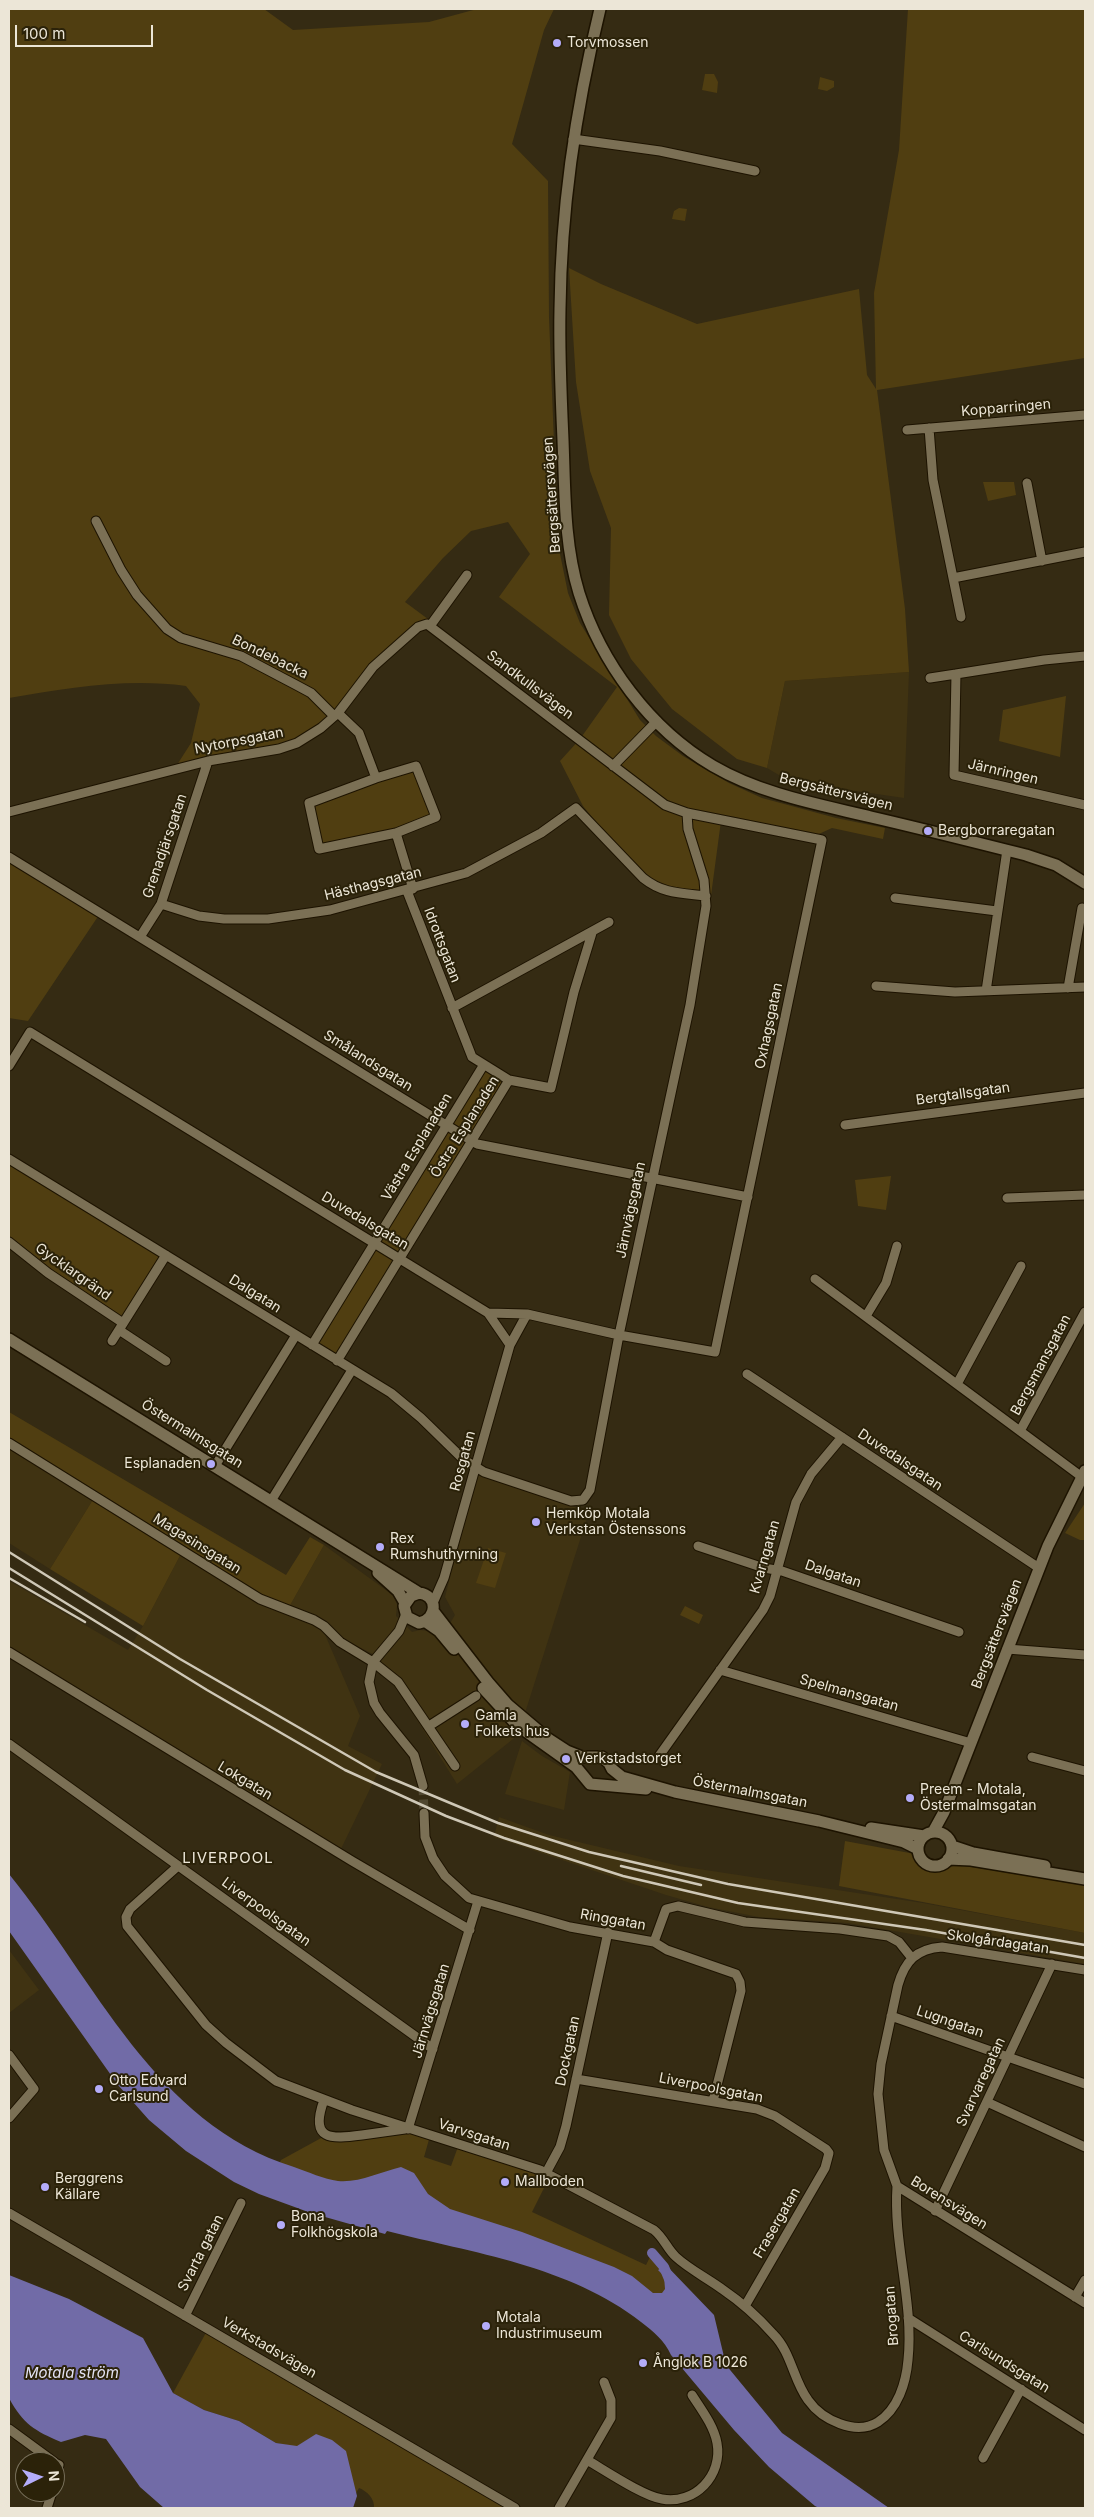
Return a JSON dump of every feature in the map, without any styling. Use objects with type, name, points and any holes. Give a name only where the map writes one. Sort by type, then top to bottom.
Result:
[{"type":"main road","name":"Bergsättersvägen","points":[[600,9],[586,69],[573,139],[564,218],[560,309],[568,542],[579,593],[601,645],[628,688],[657,721],[698,756],[748,783],[790,797],[1007,850],[1056,865],[1085,883]]},
{"type":"main road","name":"Östermalmsgatan","points":[[9,1339],[358,1556],[421,1593],[488,1682],[523,1719],[559,1746],[576,1755],[590,1758],[598,1756],[605,1758],[612,1770],[622,1777],[675,1792],[819,1821],[904,1842],[918,1849],[922,1860],[930,1865],[938,1865],[948,1859],[971,1860],[1085,1879]]},
{"type":"main road","name":"Bergsättersvägen","points":[[934,1834],[1058,1522],[1084,1474]]},
{"type":"main road","name":"Östermalmsgatan","points":[[358,1556],[398,1591],[405,1608],[421,1622],[445,1637],[492,1700],[518,1725],[582,1773],[590,1784],[675,1792]]},
{"type":"main road","points":[[405,1608],[410,1596],[421,1593]]},
{"type":"main road","points":[[421,1622],[434,1608]]},
{"type":"main road","points":[[582,1773],[584,1764],[590,1758]]},
{"type":"main road","points":[[604,1784],[611,1777],[612,1770]]},
{"type":"main road","name":"Östermalmsgatan","points":[[819,1821],[934,1834]]},
{"type":"main road","points":[[918,1849],[934,1834],[952,1846],[973,1853],[1085,1874]]},
{"type":"main road","points":[[948,1859],[952,1846]]},
{"type":"street","points":[[573,139],[660,151],[755,171]]},
{"type":"street","name":"Kopparringen","points":[[906,430],[1085,415]]},
{"type":"street","points":[[929,428],[933,480],[961,617]]},
{"type":"street","points":[[1027,483],[1042,561]]},
{"type":"street","name":"Bondebacka","points":[[96,521],[116,562],[137,595],[167,629],[181,638],[241,656],[311,693],[336,715]]},
{"type":"street","points":[[954,578],[1085,552]]},
{"type":"street","points":[[430,626],[467,575]]},
{"type":"street","name":"Nytorpsgatan","points":[[9,812],[208,760],[279,749],[310,736],[336,715],[373,667],[418,627],[423,624],[430,626]]},
{"type":"street","name":"Sandkullsvägen","points":[[430,626],[657,800],[687,813]]},
{"type":"street","points":[[930,678],[1044,660],[1085,656]]},
{"type":"street","name":"Järnringen","points":[[956,674],[954,774],[1085,805]]},
{"type":"street","points":[[336,715],[359,733],[376,778]]},
{"type":"street","points":[[613,766],[657,721]]},
{"type":"street","name":"Grenadjärsgatan","points":[[140,937],[161,904],[208,760]]},
{"type":"street","points":[[416,766],[436,817],[396,833],[319,849],[309,803],[376,778],[416,766]]},
{"type":"street","name":"Hästhagsgatan","points":[[161,904],[199,916],[224,920],[268,919],[330,910],[446,880],[489,862],[540,833],[576,808],[642,878],[653,886],[661,890],[706,896]]},
{"type":"street","name":"Järnvägsgatan","points":[[476,1467],[484,1472],[570,1501],[585,1498],[590,1490],[619,1335],[690,1005],[706,896],[700,862],[688,829],[687,813]]},
{"type":"street","name":"Oxhagsgatan","points":[[619,1335],[715,1352],[822,840],[687,813]]},
{"type":"street","name":"Idrottsgatan","points":[[396,833],[410,890],[452,1008]]},
{"type":"street","points":[[986,991],[1007,850]]},
{"type":"street","name":"Smålandsgatan","points":[[9,857],[477,1144],[748,1197]]},
{"type":"street","points":[[895,898],[997,911]]},
{"type":"street","points":[[1068,988],[1082,908]]},
{"type":"street","points":[[509,1080],[483,1066],[472,1057],[452,1008],[609,922]]},
{"type":"street","name":"Östra Esplanaden","points":[[337,1361],[509,1080],[551,1088],[574,992],[592,933]]},
{"type":"street","points":[[876,986],[924,991],[986,991],[1085,987]]},
{"type":"street","name":"Duvedalsgatan","points":[[9,1066],[30,1032],[488,1313]]},
{"type":"street","name":"Västra Esplanaden","points":[[312,1345],[483,1066]]},
{"type":"street","name":"Bergtallsgatan","points":[[845,1125],[1085,1093]]},
{"type":"street","name":"Dalgatan","points":[[9,1159],[391,1393],[421,1418],[463,1459],[476,1467]]},
{"type":"street","points":[[1007,1198],[1085,1195]]},
{"type":"street","name":"Gycklargränd","points":[[9,1242],[48,1274],[166,1361]]},
{"type":"street","points":[[866,1316],[886,1283],[897,1246]]},
{"type":"street","points":[[112,1341],[166,1255]]},
{"type":"street","points":[[957,1384],[1021,1266]]},
{"type":"street","name":"Bergsmansgatan","points":[[815,1279],[1020,1431],[1084,1474]]},
{"type":"street","name":"Bergsmansgatan","points":[[1020,1431],[1085,1312]]},
{"type":"street","points":[[488,1313],[527,1314],[619,1335]]},
{"type":"street","points":[[488,1313],[510,1345]]},
{"type":"street","name":"Rosgatan","points":[[434,1608],[452,1553],[510,1345],[527,1314]]},
{"type":"street","points":[[214,1466],[296,1335]]},
{"type":"street","points":[[272,1501],[352,1370]]},
{"type":"street","name":"Duvedalsgatan","points":[[747,1374],[1039,1568]]},
{"type":"street","name":"Kvarngatan","points":[[659,1756],[763,1610],[777,1571],[796,1502],[811,1474],[842,1437]]},
{"type":"street","name":"Magasinsgatan","points":[[9,1443],[260,1600],[314,1620],[344,1645],[373,1662],[398,1682],[455,1766]]},
{"type":"street","name":"Dalgatan","points":[[698,1546],[959,1632]]},
{"type":"street","points":[[421,1593],[441,1584]]},
{"type":"street","points":[[405,1608],[399,1631],[373,1662],[370,1682],[374,1703],[414,1755],[423,1786]]},
{"type":"street","points":[[399,1631],[421,1622]]},
{"type":"street","points":[[1007,1649],[1085,1655]]},
{"type":"street","name":"Lokgatan","points":[[9,1652],[352,1861],[470,1930]]},
{"type":"street","name":"Spelmansgatan","points":[[720,1670],[971,1743]]},
{"type":"street","points":[[429,1726],[476,1696]]},
{"type":"street","name":"Liverpoolsgatan","points":[[9,1744],[434,2049]]},
{"type":"street","points":[[1032,1757],[1085,1771]]},
{"type":"street","name":"Ringgatan","points":[[424,1813],[425,1837],[438,1866],[461,1893],[478,1901],[570,1927],[608,1932],[654,1942],[666,1909],[678,1906],[744,1922],[840,1929],[888,1936],[900,1942],[911,1957]]},
{"type":"street","name":"Varvsgatan","points":[[178,1866],[130,1909],[126,1917],[127,1926],[192,2009],[226,2043],[276,2082],[408,2129],[546,2173],[654,2230],[664,2239],[676,2257],[744,2306],[776,2336],[784,2348],[809,2402],[835,2421],[846,2426],[866,2428]]},
{"type":"street","name":"Järnvägsgatan","points":[[408,2129],[478,1901]]},
{"type":"street","name":"Dockgatan","points":[[546,2173],[560,2148],[608,1932]]},
{"type":"street","points":[[654,1942],[667,1950],[733,1972],[740,1982],[741,1991],[713,2101]]},
{"type":"street","name":"Skolgårdagatan","points":[[911,1957],[927,1949],[942,1947],[1085,1970]]},
{"type":"street","points":[[890,2016],[901,1973],[911,1957]]},
{"type":"street","name":"Svarvaregatan","points":[[935,2211],[1052,1964]]},
{"type":"street","name":"Lugngatan","points":[[890,2016],[1085,2084]]},
{"type":"street","name":"Borensvägen","points":[[890,2016],[881,2064],[878,2101],[884,2150],[897,2186],[1085,2303]]},
{"type":"street","points":[[9,2054],[34,2089],[9,2118]]},
{"type":"street","name":"Liverpoolsgatan","points":[[576,2079],[713,2101],[766,2112],[821,2144],[829,2153]]},
{"type":"street","points":[[324,2100],[319,2119],[323,2132],[328,2136],[343,2138],[408,2129]]},
{"type":"street","points":[[987,2102],[1085,2147]]},
{"type":"street","name":"Frasergatan","points":[[744,2306],[825,2168],[829,2153]]},
{"type":"street","name":"Brogatan","points":[[866,2428],[879,2422],[887,2414],[902,2389],[908,2360],[908,2318],[898,2238],[897,2186]]},
{"type":"street","name":"Svarta gatan","points":[[185,2316],[241,2203]]},
{"type":"street","name":"Verkstadsvägen","points":[[9,2213],[515,2508]]},
{"type":"street","points":[[1076,2297],[1085,2280]]},
{"type":"street","name":"Carlsundsgatan","points":[[908,2318],[1085,2430]]},
{"type":"street","points":[[559,2508],[610,2418],[611,2400],[604,2382]]},
{"type":"street","points":[[983,2458],[1021,2389]]},
{"type":"street","points":[[587,2460],[657,2498],[677,2500],[696,2493],[712,2476],[718,2460],[718,2449],[714,2433],[692,2395]]},
{"type":"street","points":[[9,2429],[41,2452]]},
{"type":"shaded area","points":[[9,9],[264,9],[293,30],[429,22],[477,9],[554,9],[544,30],[512,144],[548,181],[549,317],[558,544],[568,593],[580,623],[640,720],[656,736],[683,756],[729,783],[762,798],[836,818],[885,828],[883,839],[832,828],[810,838],[721,821],[710,903],[688,893],[663,890],[639,874],[583,806],[560,761],[580,739],[617,687],[499,597],[530,554],[508,522],[471,531],[443,558],[405,602],[436,625],[419,629],[370,676],[343,715],[324,731],[295,747],[175,768],[191,743],[200,704],[186,686],[142,683],[97,685],[9,698]]},
{"type":"shaded area","points":[[908,9],[1085,9],[1085,358],[877,390],[905,609],[909,672],[785,681],[767,768],[737,759],[672,709],[631,659],[609,615],[611,528],[590,471],[576,382],[569,268],[601,284],[697,324],[859,289],[867,375],[876,389],[874,293],[899,150]]},
{"type":"shaded area","points":[[705,74],[714,74],[718,82],[717,93],[702,90]]},
{"type":"shaded area","points":[[820,77],[834,81],[834,87],[827,91],[818,89]]},
{"type":"shaded area","points":[[679,208],[687,209],[685,221],[672,219],[674,211]]},
{"type":"shaded area","points":[[983,482],[1014,482],[1016,495],[988,501]]},
{"type":"shaded area","points":[[909,672],[904,798],[789,781],[767,768],[785,681]]},
{"type":"shaded area","points":[[1066,696],[1060,757],[999,741],[1003,710]]},
{"type":"shaded area","points":[[417,767],[435,816],[401,832],[320,849],[315,805]]},
{"type":"shaded area","points":[[9,859],[101,912],[28,1021],[9,1018]]},
{"type":"shaded area","points":[[485,1066],[510,1079],[342,1361],[315,1346]]},
{"type":"shaded area","points":[[9,1155],[171,1256],[126,1326],[9,1241]]},
{"type":"shaded area","points":[[891,1176],[886,1210],[858,1206],[855,1180]]},
{"type":"shaded area","points":[[9,1412],[286,1575],[310,1537],[324,1545],[288,1609],[264,1603],[183,1550],[143,1626],[50,1569],[94,1498],[9,1437]]},
{"type":"shaded area","points":[[9,1437],[94,1498],[50,1569],[9,1543]]},
{"type":"shaded area","points":[[478,1470],[577,1508],[580,1506],[586,1521],[518,1735],[457,1784],[377,1656],[345,1640],[317,1616],[360,1716],[348,1746],[382,1764],[340,1851],[184,1758],[9,1647],[9,1581],[128,1650],[143,1626],[183,1550],[288,1609],[324,1545],[394,1596],[397,1605],[396,1616],[412,1632],[428,1631],[449,1625],[455,1615],[445,1597]]},
{"type":"shaded area","points":[[1085,1503],[1085,1540],[1080,1540],[1065,1533]]},
{"type":"shaded area","points":[[488,1548],[506,1553],[495,1588],[476,1583]]},
{"type":"shaded area","points":[[685,1606],[703,1615],[699,1624],[680,1615]]},
{"type":"shaded area","points":[[522,1741],[542,1756],[570,1772],[564,1810],[505,1794]]},
{"type":"shaded area","points":[[499,1817],[549,1835],[679,1866],[923,1903],[1085,1933],[1085,1964],[848,1923],[759,1917],[708,1907],[666,1895],[494,1837]]},
{"type":"shaded area","points":[[845,1841],[915,1854],[923,1866],[934,1870],[959,1865],[1085,1884],[1085,1933],[839,1886]]},
{"type":"shaded area","points":[[9,1950],[39,1990],[9,2013]]},
{"type":"shaded area","points":[[413,2131],[430,2136],[424,2157],[451,2166],[459,2144],[551,2174],[532,2212],[646,2265],[652,2253],[664,2267],[680,2302],[270,2183],[281,2160],[323,2137]]},
{"type":"shaded area","points":[[208,2329],[515,2508],[374,2508],[372,2499],[365,2491],[359,2488],[355,2495],[353,2488],[316,2434],[297,2447],[276,2443],[239,2421],[204,2410],[173,2393]]},
{"type":"water","points":[[9,1874],[132,2044],[165,2083],[203,2118],[245,2146],[327,2179],[338,2181],[354,2180],[401,2167],[414,2173],[428,2194],[450,2209],[522,2232],[614,2267],[632,2276],[653,2293],[662,2293],[665,2289],[664,2276],[658,2270],[663,2267],[664,2263],[714,2315],[726,2365],[782,2433],[889,2508],[819,2508],[815,2506],[769,2467],[734,2430],[654,2333],[613,2303],[583,2287],[552,2274],[520,2264],[387,2231],[385,2234],[311,2213],[259,2194],[234,2182],[186,2151],[149,2120],[118,2085],[9,1931]]},
{"type":"water","name":"Motala ström","points":[[9,2275],[69,2299],[143,2338],[173,2393],[204,2410],[239,2421],[276,2443],[297,2446],[316,2434],[332,2440],[346,2451],[357,2496],[353,2508],[164,2508],[140,2487],[106,2439],[85,2435],[61,2442],[30,2426],[19,2414],[9,2398]]},
{"type":"waterway","points":[[652,2253],[664,2267],[669,2279]]},
{"type":"tunnel","points":[[423,1786],[424,1813]]},
{"type":"railway","points":[[9,1552],[180,1659],[376,1772],[498,1823],[589,1852],[728,1884],[1085,1945]]},
{"type":"railway","points":[[9,1568],[207,1690],[345,1770],[446,1816],[504,1838],[623,1876],[738,1903],[926,1930],[1085,1958]]},
{"type":"railway","points":[[9,1578],[85,1622]]},
{"type":"railway","points":[[621,1866],[701,1885]]},
{"type":"place","name":"Torvmossen","points":[[557,43]]},
{"type":"place","name":"Bergborraregatan","points":[[928,831]]},
{"type":"place","name":"Esplanaden","points":[[211,1464]]},
{"type":"place","name":"Hemköp Motala Verkstan Östenssons","points":[[536,1522]]},
{"type":"place","name":"Rex Rumshuthyrning","points":[[380,1547]]},
{"type":"place","name":"Gamla Folkets hus","points":[[465,1724]]},
{"type":"place","name":"Verkstadstorget","points":[[566,1759]]},
{"type":"place","name":"Preem - Motala, Östermalmsgatan","points":[[910,1798]]},
{"type":"place","name":"Otto Edvard Carlsund","points":[[99,2089]]},
{"type":"place","name":"Mallboden","points":[[505,2182]]},
{"type":"place","name":"Berggrens Källare","points":[[45,2187]]},
{"type":"place","name":"Bona Folkhögskola","points":[[281,2225]]},
{"type":"place","name":"Motala Industrimuseum","points":[[486,2326]]},
{"type":"place","name":"Ånglok B 1026","points":[[643,2363]]},
{"type":"district","name":"LIVERPOOL","points":[[228,1858]]}]
